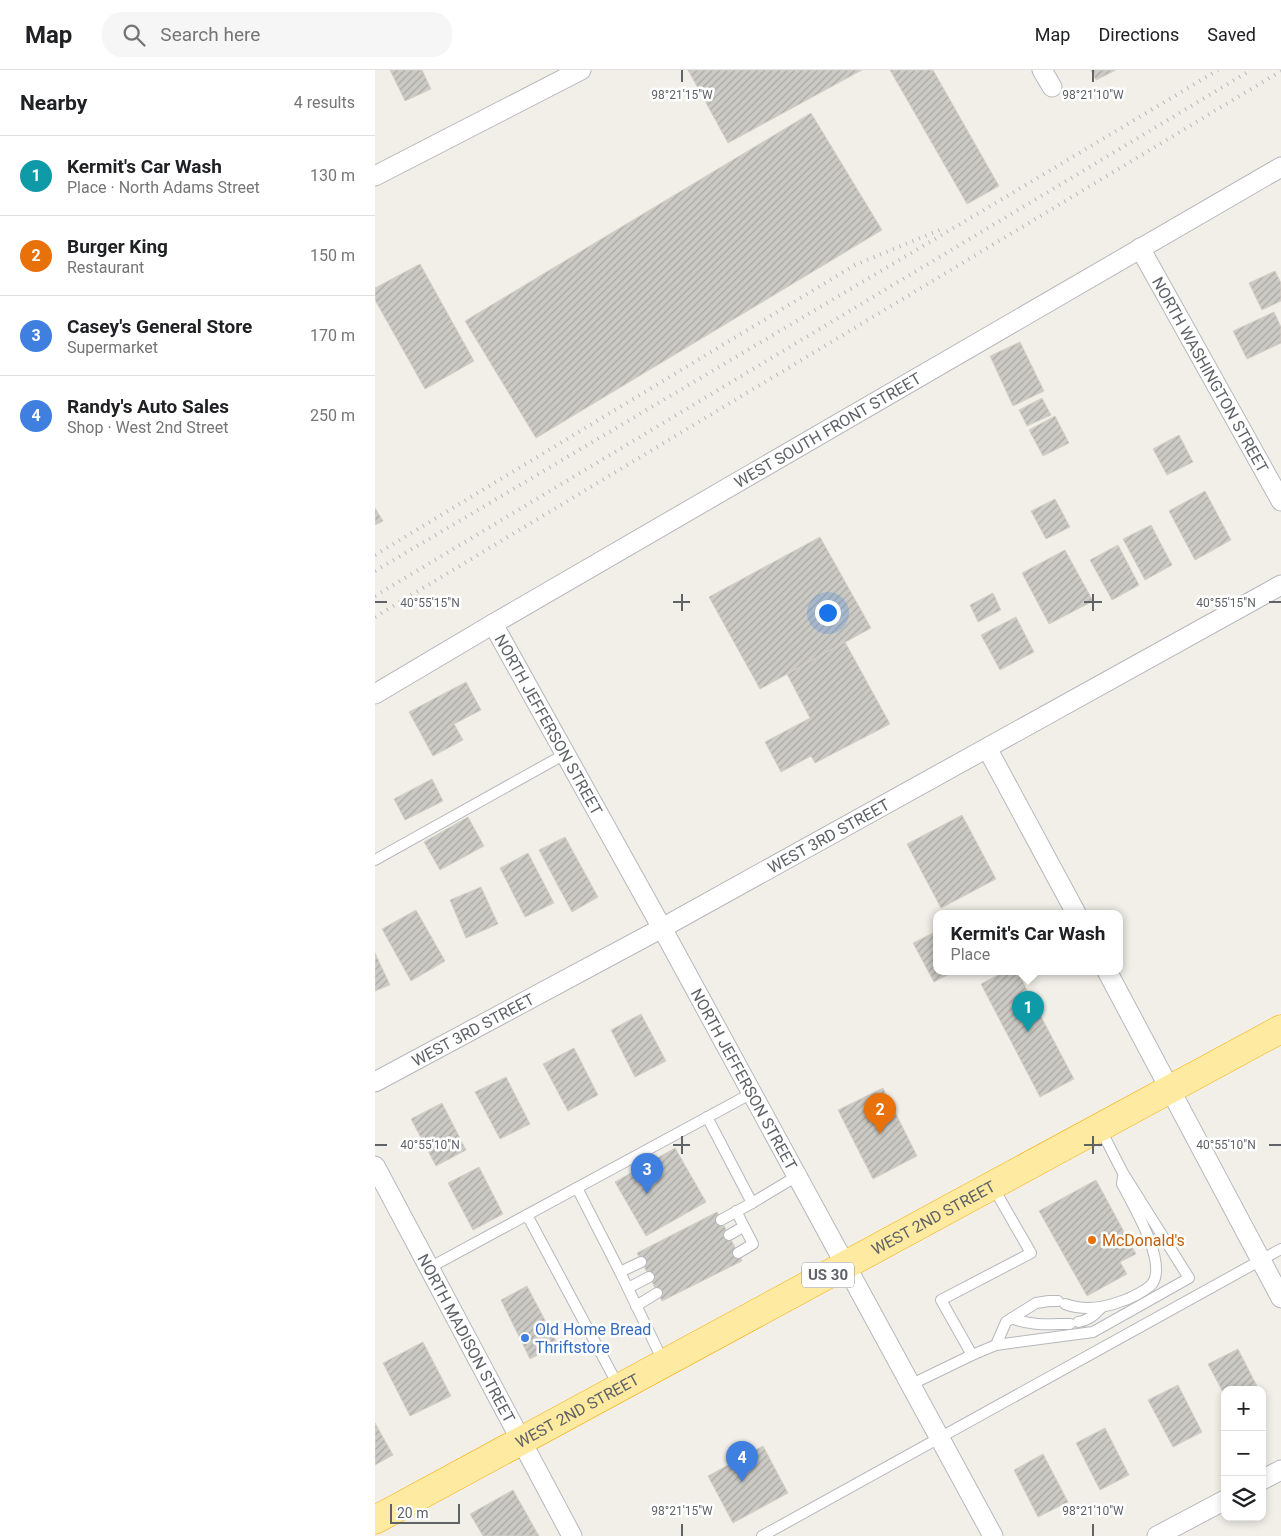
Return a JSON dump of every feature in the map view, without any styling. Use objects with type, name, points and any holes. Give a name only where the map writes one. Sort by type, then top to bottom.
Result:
[{"type":"highway","name":"WEST 2ND STREET","points":[[375,1520],[1281,1029]]},
{"type":"street","points":[[375,176],[581,70]]},
{"type":"street","points":[[1042,70],[1052,87]]},
{"type":"street","name":"WEST SOUTH FRONT STREET","points":[[375,694],[1281,167]]},
{"type":"street","name":"NORTH WASHINGTON STREET","points":[[1140,248],[1281,501]]},
{"type":"street","name":"WEST 3RD STREET","points":[[375,1082],[662,928],[1281,585]]},
{"type":"street","name":"NORTH JEFFERSON STREET","points":[[493,624],[662,928],[993,1536]]},
{"type":"street","points":[[987,748],[1074,910]]},
{"type":"street","points":[[1109,975],[1281,1298]]},
{"type":"street","name":"NORTH MADISON STREET","points":[[375,1166],[572,1536]]},
{"type":"street","points":[[1266,1478],[1281,1470]]},
{"type":"street","points":[[1157,1536],[1221,1502]]},
{"type":"lane","points":[[375,860],[565,754]]},
{"type":"lane","points":[[429,1268],[752,1093]]},
{"type":"lane","points":[[707,1117],[752,1203]]},
{"type":"lane","points":[[910,1385],[996,1345],[1093,1332],[1189,1278],[1123,1173],[1099,1126]]},
{"type":"lane","points":[[996,1345],[1006,1322],[1036,1303],[1049,1301],[1075,1308],[1101,1308],[1124,1300],[1149,1287],[1153,1282],[1157,1274],[1153,1248],[1122,1184],[1123,1173]]},
{"type":"lane","points":[[721,1220],[797,1176]]},
{"type":"lane","points":[[972,1355],[941,1300],[1031,1253],[993,1186]]},
{"type":"lane","points":[[577,1188],[621,1272],[665,1363]]},
{"type":"lane","points":[[736,1212],[753,1244],[738,1253]]},
{"type":"lane","points":[[527,1215],[619,1388]]},
{"type":"lane","points":[[729,1235],[743,1228]]},
{"type":"lane","points":[[762,1536],[1281,1249]]},
{"type":"lane","points":[[621,1272],[641,1262]]},
{"type":"lane","points":[[628,1288],[649,1277]]},
{"type":"lane","points":[[636,1306],[657,1293]]},
{"type":"lane","points":[[1012,1318],[1021,1322],[1031,1323],[1074,1323],[1082,1322],[1094,1316],[1101,1308]]},
{"type":"building","points":[[390,70],[422,70],[431,89],[405,101]]},
{"type":"building","points":[[688,70],[862,70],[728,143]]},
{"type":"building","points":[[890,70],[933,70],[999,186],[967,204]]},
{"type":"building","points":[[1091,70],[1116,70],[1096,80]]},
{"type":"building","points":[[811,113],[882,230],[536,438],[465,321]]},
{"type":"building","points":[[420,264],[474,361],[425,389],[375,300],[375,288]]},
{"type":"building","points":[[1275,271],[1281,283],[1281,301],[1262,310],[1249,283]]},
{"type":"building","points":[[1274,312],[1281,327],[1281,343],[1247,359],[1233,331]]},
{"type":"building","points":[[1020,342],[1044,391],[1013,406],[990,356]]},
{"type":"building","points":[[1042,398],[1051,415],[1027,426],[1019,410]]},
{"type":"building","points":[[1055,416],[1069,443],[1043,456],[1029,430]]},
{"type":"building","points":[[1179,435],[1193,462],[1167,475],[1153,449]]},
{"type":"building","points":[[1205,491],[1231,540],[1195,560],[1169,511]]},
{"type":"building","points":[[1055,499],[1070,527],[1046,539],[1031,511]]},
{"type":"building","points":[[375,508],[383,521],[375,525]]},
{"type":"building","points":[[1151,525],[1172,565],[1145,580],[1123,539]]},
{"type":"building","points":[[820,537],[871,628],[760,689],[709,597]]},
{"type":"building","points":[[1118,545],[1139,585],[1112,600],[1090,560]]},
{"type":"building","points":[[1065,550],[1093,601],[1049,624],[1022,573]]},
{"type":"building","points":[[993,593],[1001,610],[978,622],[970,605]]},
{"type":"building","points":[[1016,617],[1034,652],[1000,670],[981,635]]},
{"type":"building","points":[[845,642],[890,724],[815,763],[811,756],[781,772],[765,742],[810,718],[787,674]]},
{"type":"building","points":[[466,682],[481,710],[454,724],[463,740],[433,756],[409,712]]},
{"type":"building","points":[[432,779],[443,801],[405,820],[394,799]]},
{"type":"building","points":[[962,815],[996,879],[941,908],[907,844]]},
{"type":"building","points":[[468,817],[484,846],[440,870],[424,842]]},
{"type":"building","points":[[565,837],[598,897],[572,912],[539,850]]},
{"type":"building","points":[[528,853],[554,903],[525,917],[500,868]]},
{"type":"building","points":[[481,887],[498,924],[466,938],[450,900]]},
{"type":"building","points":[[416,910],[445,961],[411,981],[382,929]]},
{"type":"building","points":[[933,933],[933,975],[947,975],[934,982],[913,943]]},
{"type":"building","points":[[375,953],[390,985],[375,991]]},
{"type":"building","points":[[998,975],[1019,975],[1074,1079],[1040,1097],[981,984]]},
{"type":"building","points":[[641,1014],[666,1061],[635,1077],[611,1030]]},
{"type":"building","points":[[574,1048],[598,1095],[568,1111],[543,1064]]},
{"type":"building","points":[[506,1077],[530,1124],[500,1139],[475,1092]]},
{"type":"building","points":[[883,1088],[917,1156],[873,1179],[838,1110]]},
{"type":"building","points":[[442,1103],[466,1150],[436,1166],[411,1119]]},
{"type":"building","points":[[675,1148],[706,1202],[646,1236],[615,1182]]},
{"type":"building","points":[[479,1167],[503,1214],[473,1230],[448,1183]]},
{"type":"building","points":[[1096,1180],[1136,1254],[1120,1262],[1127,1274],[1087,1296],[1039,1211]]},
{"type":"building","points":[[717,1212],[742,1261],[662,1301],[637,1253]]},
{"type":"building","points":[[527,1286],[558,1345],[530,1359],[501,1300]]},
{"type":"building","points":[[423,1342],[451,1396],[410,1416],[383,1363]]},
{"type":"building","points":[[1238,1349],[1257,1386],[1221,1386],[1221,1388],[1208,1364]]},
{"type":"building","points":[[1178,1385],[1202,1432],[1173,1447],[1148,1400]]},
{"type":"building","points":[[375,1423],[393,1455],[375,1465]]},
{"type":"building","points":[[1105,1428],[1129,1475],[1100,1490],[1076,1443]]},
{"type":"building","points":[[763,1446],[788,1493],[733,1523],[708,1476]]},
{"type":"building","points":[[1043,1454],[1068,1502],[1038,1517],[1014,1470]]},
{"type":"building","points":[[513,1490],[539,1536],[483,1536],[470,1514]]},
{"type":"railway","points":[[375,571],[1218,70]]},
{"type":"railway","points":[[375,596],[1251,70]]},
{"type":"railway","points":[[375,617],[1281,71]]},
{"type":"railway","points":[[375,555],[855,265],[942,229]]},
{"type":"place","name":"Kermit's Car Wash","points":[[1028,1032]]},
{"type":"place","name":"Burger King","points":[[880,1134]]},
{"type":"place","name":"Casey's General Store","points":[[647,1194]]},
{"type":"place","name":"McDonald's","points":[[1092,1240]]},
{"type":"place","name":"Old Home Bread Thriftstore","points":[[525,1338]]},
{"type":"place","name":"Randy's Auto Sales","points":[[742,1482]]}]
